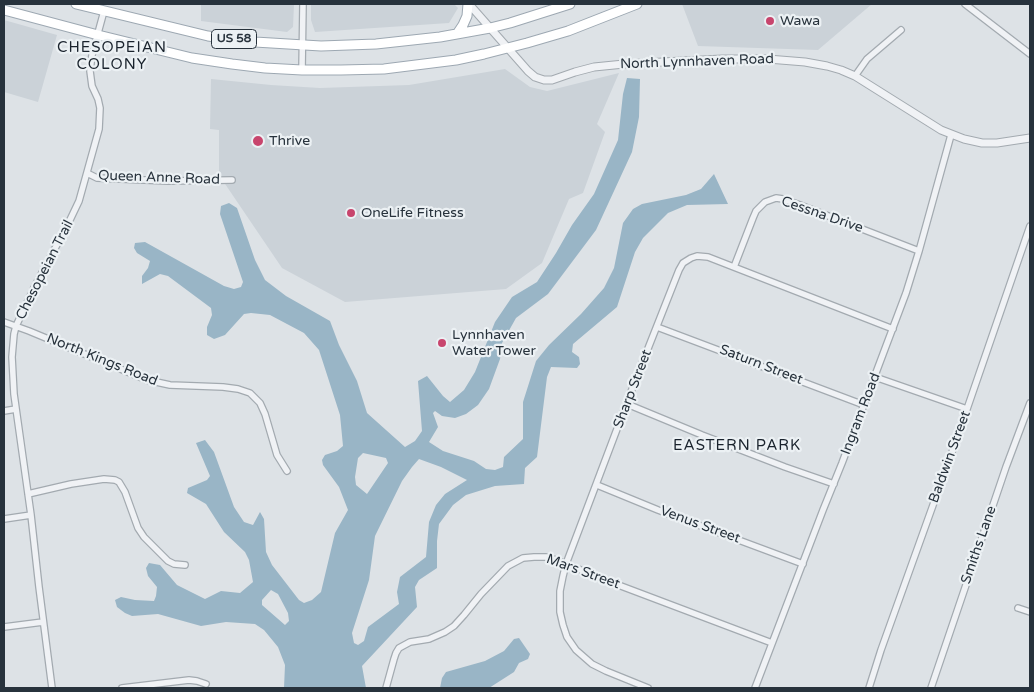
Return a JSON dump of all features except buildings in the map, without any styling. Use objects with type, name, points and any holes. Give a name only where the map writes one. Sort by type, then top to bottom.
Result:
[{"type":"main road","name":"US 58","points":[[76,4],[208,36],[302,45],[376,44],[423,40],[490,28],[570,4]]},
{"type":"main road","points":[[457,34],[464,25],[469,4]]},
{"type":"main road","name":"US 58","points":[[4,10],[169,53],[206,60],[302,70],[360,70],[456,60],[508,48],[568,30],[637,4]]},
{"type":"street","points":[[302,70],[303,4]]},
{"type":"street","name":"North Lynnhaven Road","points":[[469,4],[531,74],[544,80],[552,80],[582,70],[610,65],[722,59],[768,59],[805,62],[834,68],[855,76],[941,130],[964,140],[982,143],[1010,142],[1030,138]]},
{"type":"street","points":[[965,4],[1030,54]]},
{"type":"street","name":"Chesopeian Trail","points":[[52,688],[12,378],[12,357],[16,326],[78,201],[99,129],[100,108],[92,86],[90,71],[92,55],[104,11]]},
{"type":"street","points":[[855,76],[867,58],[901,30]]},
{"type":"street","name":"Ingram Road","points":[[755,688],[893,328],[919,251],[951,135]]},
{"type":"street","name":"Queen Anne Road","points":[[87,173],[97,178],[232,180]]},
{"type":"street","name":"Cessna Drive","points":[[734,267],[756,211],[765,202],[776,198],[800,205],[919,251]]},
{"type":"street","name":"Baldwin Street","points":[[868,688],[1030,226]]},
{"type":"street","name":"Sharp Street","points":[[648,688],[606,671],[580,655],[571,644],[563,625],[559,603],[562,576],[566,564],[679,270],[687,260],[703,256],[893,328]]},
{"type":"street","name":"North Kings Road","points":[[4,322],[147,380],[170,385],[223,387],[250,393],[260,403],[277,454],[287,471]]},
{"type":"street","name":"Saturn Street","points":[[657,327],[864,405]]},
{"type":"street","points":[[127,371],[130,364]]},
{"type":"street","points":[[875,377],[967,409]]},
{"type":"street","points":[[627,404],[702,435],[834,484]]},
{"type":"street","name":"Smiths Lane","points":[[930,688],[1030,404]]},
{"type":"street","points":[[4,411],[16,409]]},
{"type":"street","points":[[28,494],[70,484],[104,479],[115,480],[119,482],[125,492],[138,528],[144,537],[168,561],[174,564],[185,565]]},
{"type":"street","name":"Venus Street","points":[[597,485],[658,510],[803,564]]},
{"type":"street","points":[[4,519],[31,515]]},
{"type":"street","name":"Mars Street","points":[[386,688],[399,648],[410,642],[438,636],[454,626],[508,566],[523,558],[546,557],[772,643]]},
{"type":"street","points":[[1018,608],[1030,612]]},
{"type":"street","points":[[4,627],[43,622]]},
{"type":"street","points":[[122,688],[189,680],[206,684]]},
{"type":"shaded area","points":[[201,4],[294,4],[293,27],[287,32],[201,21]]},
{"type":"shaded area","points":[[311,4],[454,4],[458,8],[449,23],[315,32],[311,20]]},
{"type":"shaded area","points":[[682,4],[872,4],[818,50],[698,46]]},
{"type":"shaded area","points":[[4,20],[57,35],[38,102],[4,92]]},
{"type":"shaded area","points":[[505,69],[530,87],[547,91],[619,73],[597,124],[605,132],[583,193],[569,199],[542,263],[506,289],[345,302],[282,268],[219,175],[219,130],[210,129],[211,79],[320,88],[409,85]]},
{"type":"water","points":[[627,78],[640,79],[639,117],[632,152],[596,230],[548,294],[516,318],[502,343],[500,359],[489,389],[478,405],[466,414],[455,418],[442,416],[435,411],[433,413],[438,427],[429,442],[443,451],[474,461],[486,469],[495,470],[503,467],[504,457],[523,439],[523,402],[536,361],[604,288],[614,268],[623,223],[633,209],[642,204],[686,195],[701,189],[714,174],[728,204],[687,205],[668,213],[643,238],[635,252],[617,307],[573,344],[572,352],[579,357],[580,364],[577,368],[551,367],[547,377],[537,457],[525,468],[524,484],[495,486],[466,495],[453,505],[439,524],[437,568],[419,580],[415,587],[417,607],[362,666],[366,688],[284,688],[285,665],[278,647],[264,630],[255,624],[226,622],[201,626],[158,614],[132,616],[117,607],[115,600],[121,597],[154,601],[157,587],[148,576],[146,568],[149,563],[160,565],[177,585],[205,599],[221,591],[240,593],[253,582],[249,560],[245,552],[224,532],[206,504],[187,493],[188,488],[207,480],[210,476],[196,443],[205,440],[214,452],[234,507],[244,522],[253,525],[260,512],[264,519],[266,552],[272,565],[299,600],[304,603],[312,600],[321,592],[335,533],[348,510],[339,487],[323,465],[322,460],[325,455],[337,451],[343,446],[340,415],[319,350],[304,333],[270,315],[244,314],[225,335],[214,339],[207,335],[207,327],[212,315],[211,308],[168,276],[160,274],[142,284],[142,276],[148,268],[150,261],[137,253],[134,248],[135,243],[145,242],[224,286],[234,289],[241,287],[243,282],[220,214],[221,206],[229,203],[237,208],[255,260],[265,280],[286,296],[330,321],[339,345],[357,381],[367,413],[405,447],[415,441],[422,431],[418,381],[427,376],[450,402],[464,390],[475,372],[495,322],[512,297],[537,282],[572,225],[594,194],[618,140],[623,94]],"holes":[[[363,453],[386,458],[388,463],[367,494],[356,485],[355,477],[358,458]],[[419,459],[467,480],[445,494],[436,505],[429,522],[426,557],[400,577],[397,592],[399,604],[368,627],[364,641],[358,645],[354,643],[352,633],[369,580],[375,536],[402,481]],[[271,590],[278,594],[288,613],[289,621],[285,625],[262,605],[262,600]]]},
{"type":"water","points":[[519,638],[530,654],[528,659],[519,663],[514,672],[489,688],[440,688],[442,678],[446,672],[485,661],[504,651],[514,639]]},
{"type":"place","name":"Wawa","points":[[770,21]]},
{"type":"place","name":"Thrive","points":[[258,141]]},
{"type":"place","name":"OneLife Fitness","points":[[351,213]]},
{"type":"place","name":"Lynnhaven Water Tower","points":[[442,343]]},
{"type":"district","name":"CHESOPEIAN COLONY","points":[[112,56]]},
{"type":"district","name":"EASTERN PARK","points":[[737,446]]}]
